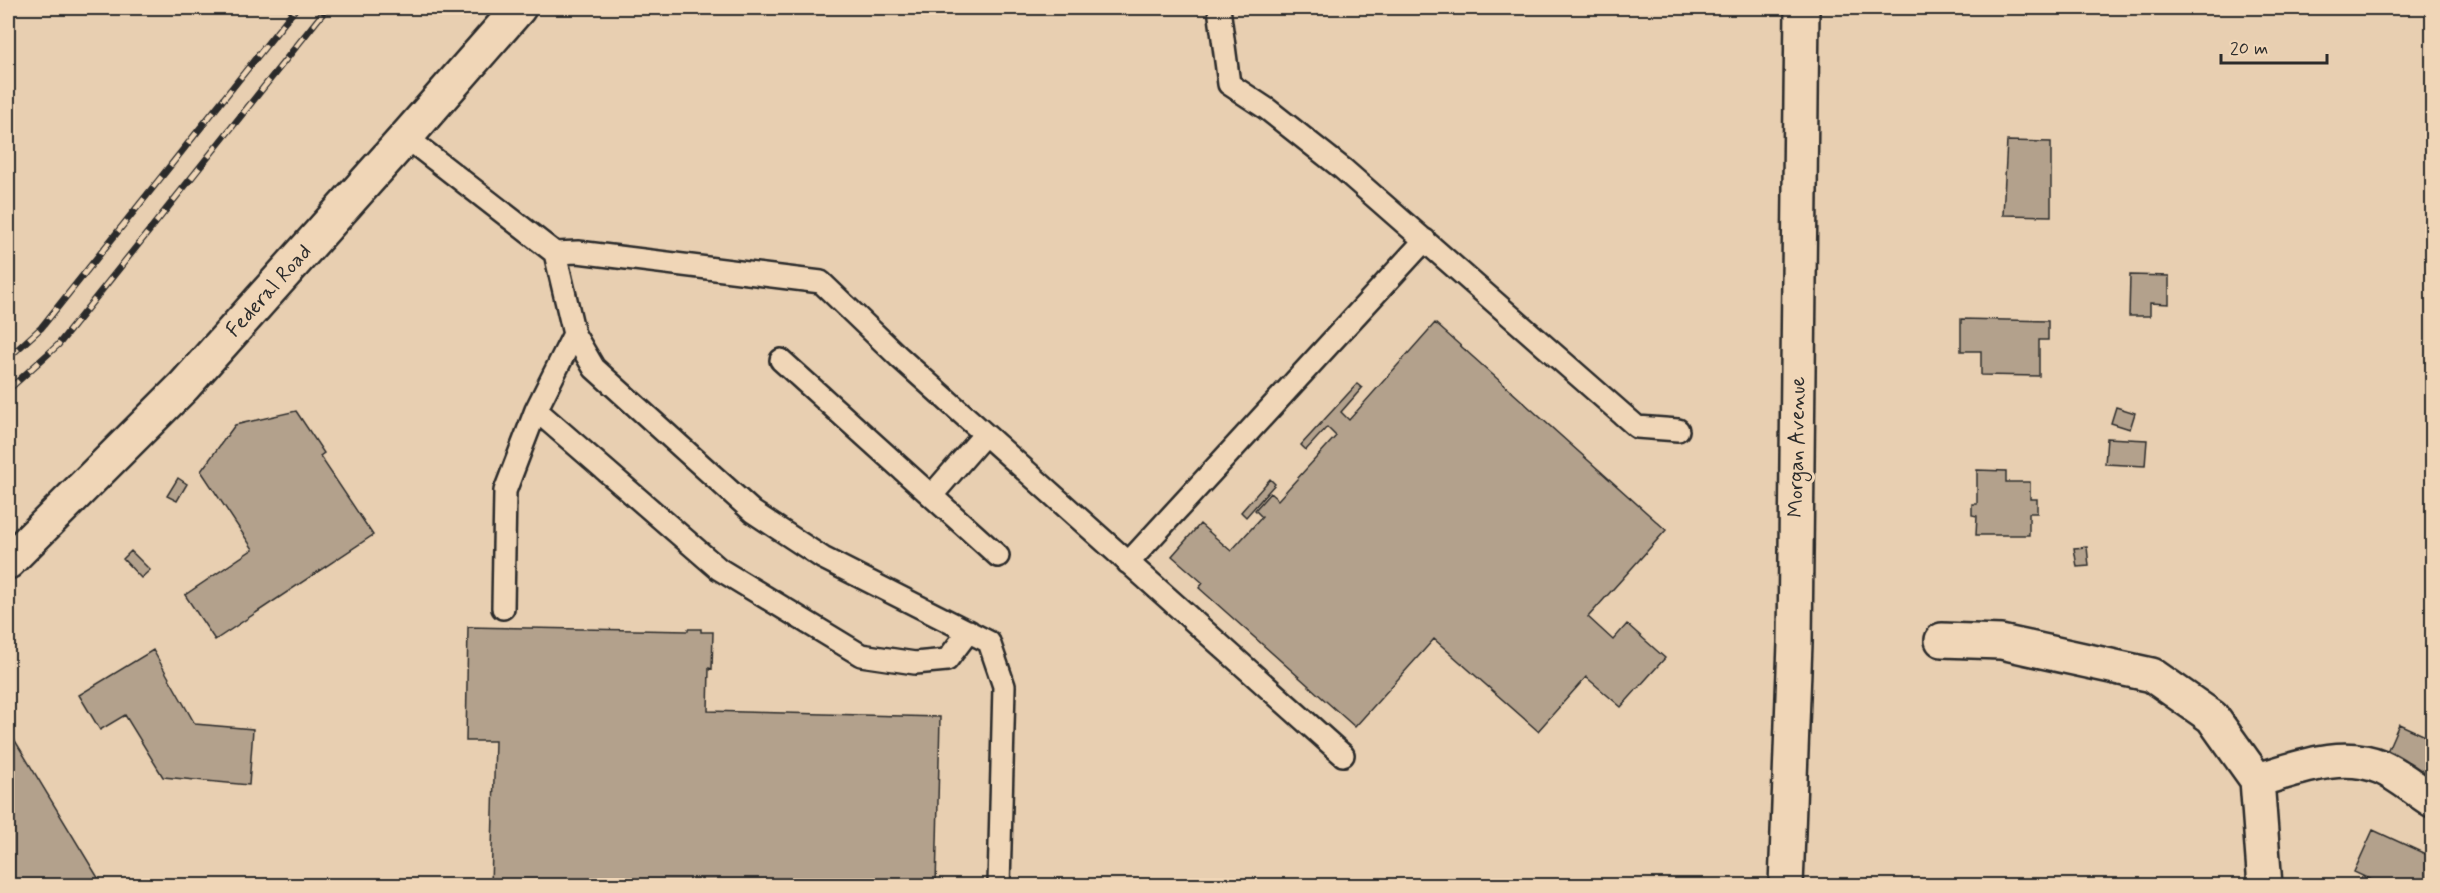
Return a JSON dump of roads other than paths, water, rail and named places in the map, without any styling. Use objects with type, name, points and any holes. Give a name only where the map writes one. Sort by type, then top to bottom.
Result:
[{"type":"street","name":"Federal Road","points":[[8,562],[184,386],[519,8]]},
{"type":"street","name":"Morgan Avenue","points":[[1786,885],[1795,644],[1802,8]]},
{"type":"street","points":[[1942,640],[2001,642],[2152,675],[2212,717],[2257,780],[2265,885]]},
{"type":"street","points":[[2257,780],[2329,760],[2357,760],[2382,768],[2433,800]]},
{"type":"lane","points":[[1219,8],[1229,84],[1267,109],[1335,162],[1637,427],[1678,430]]},
{"type":"lane","points":[[406,138],[555,254],[574,334],[594,368],[753,512],[823,558],[989,642],[1004,686],[999,885]]},
{"type":"lane","points":[[1128,563],[1425,240]]},
{"type":"lane","points":[[555,254],[578,252],[820,282],[898,357],[1343,755]]},
{"type":"lane","points":[[503,608],[505,491],[536,410],[574,334]]},
{"type":"lane","points":[[781,360],[998,556]]},
{"type":"lane","points":[[536,410],[719,569],[861,655],[915,663],[947,660],[969,631]]},
{"type":"lane","points":[[932,495],[985,434]]},
{"type":"railway","points":[[8,358],[41,328],[296,8]]},
{"type":"railway","points":[[8,390],[58,345],[327,8]]}]
